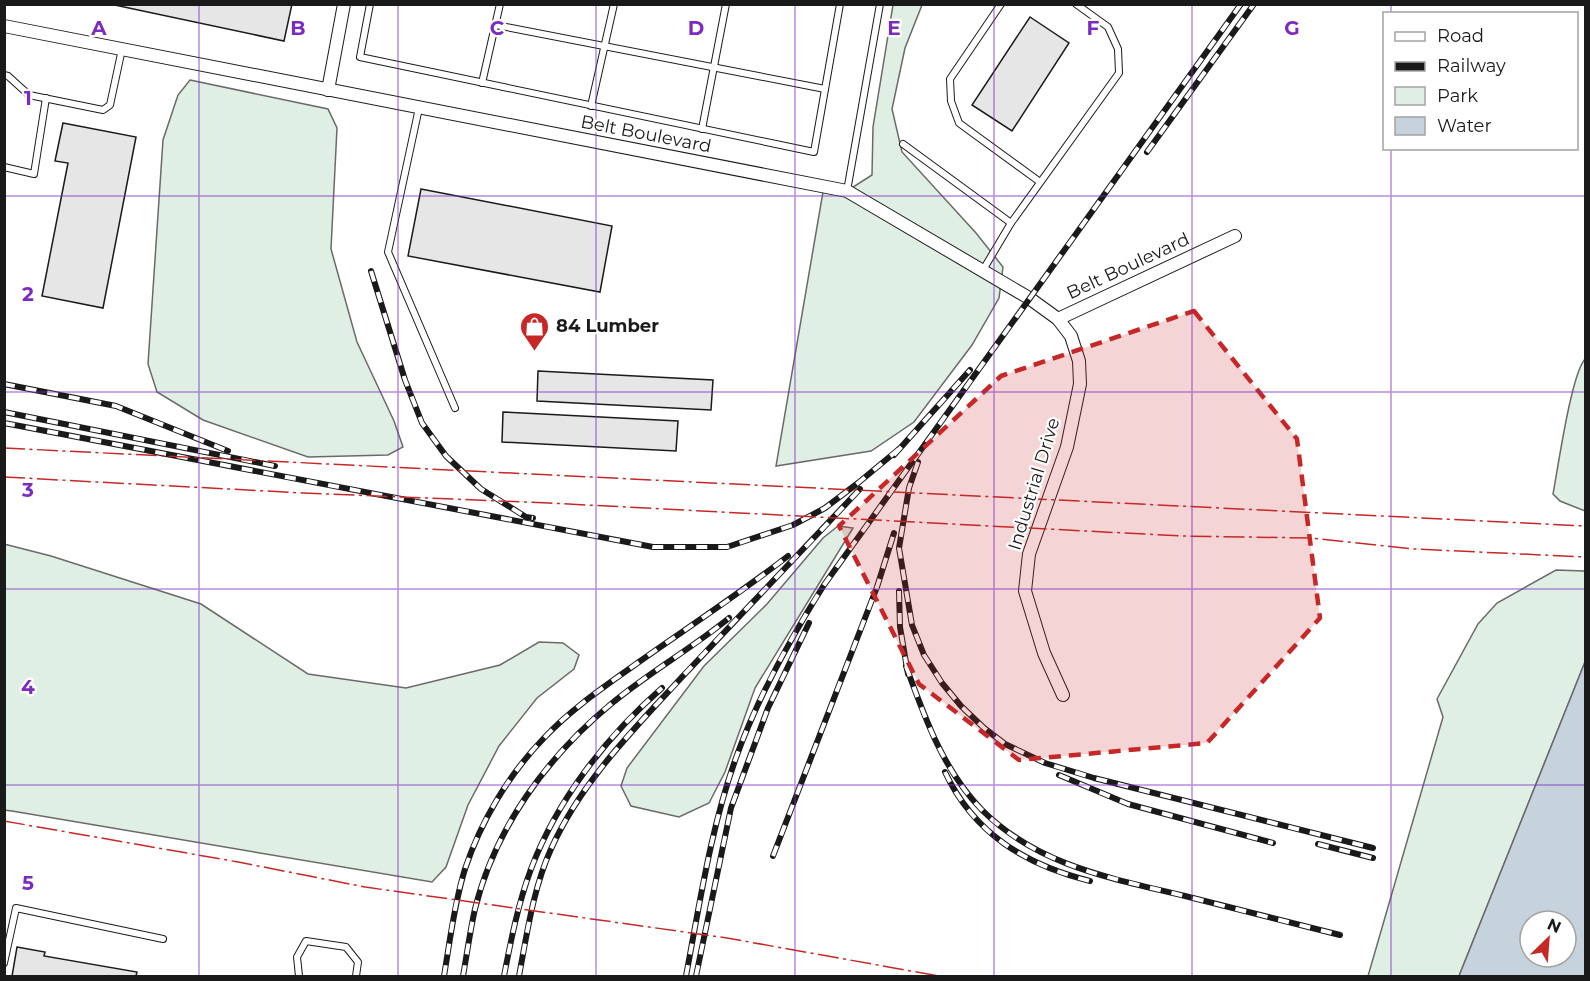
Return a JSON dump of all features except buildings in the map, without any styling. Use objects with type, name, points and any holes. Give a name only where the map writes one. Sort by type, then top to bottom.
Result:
[{"type":"street","points":[[328,90],[344,4]]},
{"type":"street","name":"Belt Boulevard","points":[[4,26],[847,191],[1029,298],[1058,319],[1235,236]]},
{"type":"street","name":"Industrial Drive","points":[[1058,319],[1071,336],[1079,361],[1080,384],[1067,447],[1029,554],[1024,591],[1044,653],[1064,695]]},
{"type":"lane","points":[[370,4],[360,57],[814,152],[840,4]]},
{"type":"lane","points":[[482,83],[500,4]]},
{"type":"lane","points":[[591,106],[614,4]]},
{"type":"lane","points":[[702,129],[726,4]]},
{"type":"lane","points":[[847,191],[880,4]]},
{"type":"lane","points":[[1001,4],[950,79],[951,101],[959,123],[1040,182]]},
{"type":"lane","points":[[983,271],[1011,223],[1119,73],[1118,49],[1108,27],[1076,4]]},
{"type":"lane","points":[[496,25],[825,89]]},
{"type":"lane","points":[[4,75],[29,95],[103,110],[110,105],[122,48]]},
{"type":"lane","points":[[4,167],[34,174],[46,98]]},
{"type":"lane","points":[[419,108],[388,252],[455,408]]},
{"type":"lane","points":[[903,144],[1011,223]]},
{"type":"lane","points":[[4,963],[16,908],[163,939]]},
{"type":"lane","points":[[299,976],[297,957],[306,941],[346,947],[358,962],[356,976]]},
{"type":"highlighted area","points":[[1194,311],[1297,439],[1320,618],[1207,743],[1019,760],[919,684],[839,526],[1001,376]]},
{"type":"green space","points":[[893,5],[922,5],[905,48],[892,109],[902,152],[976,233],[1003,267],[999,298],[972,345],[914,422],[871,451],[776,466],[824,186],[847,191],[872,175],[873,127]]},
{"type":"green space","points":[[190,80],[328,109],[337,128],[331,249],[357,342],[394,421],[403,447],[388,455],[308,457],[203,420],[157,392],[148,364],[163,140],[178,95]]},
{"type":"green space","points":[[1585,359],[1585,511],[1560,501],[1553,494],[1570,402]]},
{"type":"green space","points":[[838,526],[853,528],[755,688],[725,772],[709,803],[679,817],[631,806],[621,786],[627,768],[704,666],[767,604],[823,538]]},
{"type":"green space","points":[[4,544],[51,556],[201,604],[308,674],[406,688],[500,665],[539,642],[563,643],[579,655],[574,669],[537,698],[499,746],[468,805],[446,867],[432,882],[4,810]]},
{"type":"green space","points":[[1556,570],[1584,571],[1586,574],[1585,662],[1459,976],[1368,976],[1443,717],[1437,699],[1478,624],[1497,603]]},
{"type":"water","points":[[1585,662],[1585,976],[1459,976]]},
{"type":"railway","points":[[686,976],[707,864],[728,782],[755,711],[799,626],[824,585],[1241,4]]},
{"type":"railway","points":[[1147,152],[1254,4]]},
{"type":"railway","points":[[371,271],[405,380],[422,423],[446,456],[481,489],[526,517],[533,518]]},
{"type":"railway","points":[[894,455],[970,370]]},
{"type":"railway","points":[[4,384],[116,406],[228,451]]},
{"type":"railway","points":[[4,412],[275,466]]},
{"type":"railway","points":[[4,423],[653,547],[727,547],[793,525],[825,508],[899,449]]},
{"type":"railway","points":[[918,462],[909,488],[899,548],[912,625],[924,655],[942,683],[961,706],[984,728],[1005,744],[1045,763],[1094,778],[1373,848]]},
{"type":"railway","points":[[519,976],[531,912],[545,864],[577,801],[609,758],[645,717],[860,489]]},
{"type":"railway","points":[[773,856],[877,587],[894,533]]},
{"type":"railway","points":[[444,976],[465,869],[479,833],[497,799],[531,752],[554,727],[588,699],[788,556]]},
{"type":"railway","points":[[899,591],[900,627],[908,674]]},
{"type":"railway","points":[[463,976],[475,909],[484,879],[510,823],[545,771],[566,747],[611,704],[729,618]]},
{"type":"railway","points":[[696,976],[731,808],[768,708],[809,623]]},
{"type":"railway","points":[[906,666],[936,742],[956,778],[982,810],[1027,845],[1051,857],[1103,876],[1340,935]]},
{"type":"railway","points":[[504,976],[526,882],[555,818],[569,794],[603,749],[641,707],[662,688]]},
{"type":"railway","points":[[945,772],[971,813],[1004,844],[1044,866],[1090,881]]},
{"type":"railway","points":[[1059,775],[1128,804],[1273,843]]},
{"type":"railway","points":[[1318,844],[1373,858]]},
{"type":"power","points":[[4,448],[1586,526]]},
{"type":"power","points":[[4,477],[1182,536],[1311,538],[1414,549],[1586,557]]},
{"type":"power","points":[[4,821],[365,887],[727,938],[939,976]]},
{"type":"place","name":"84 Lumber","points":[[535,352]]}]
